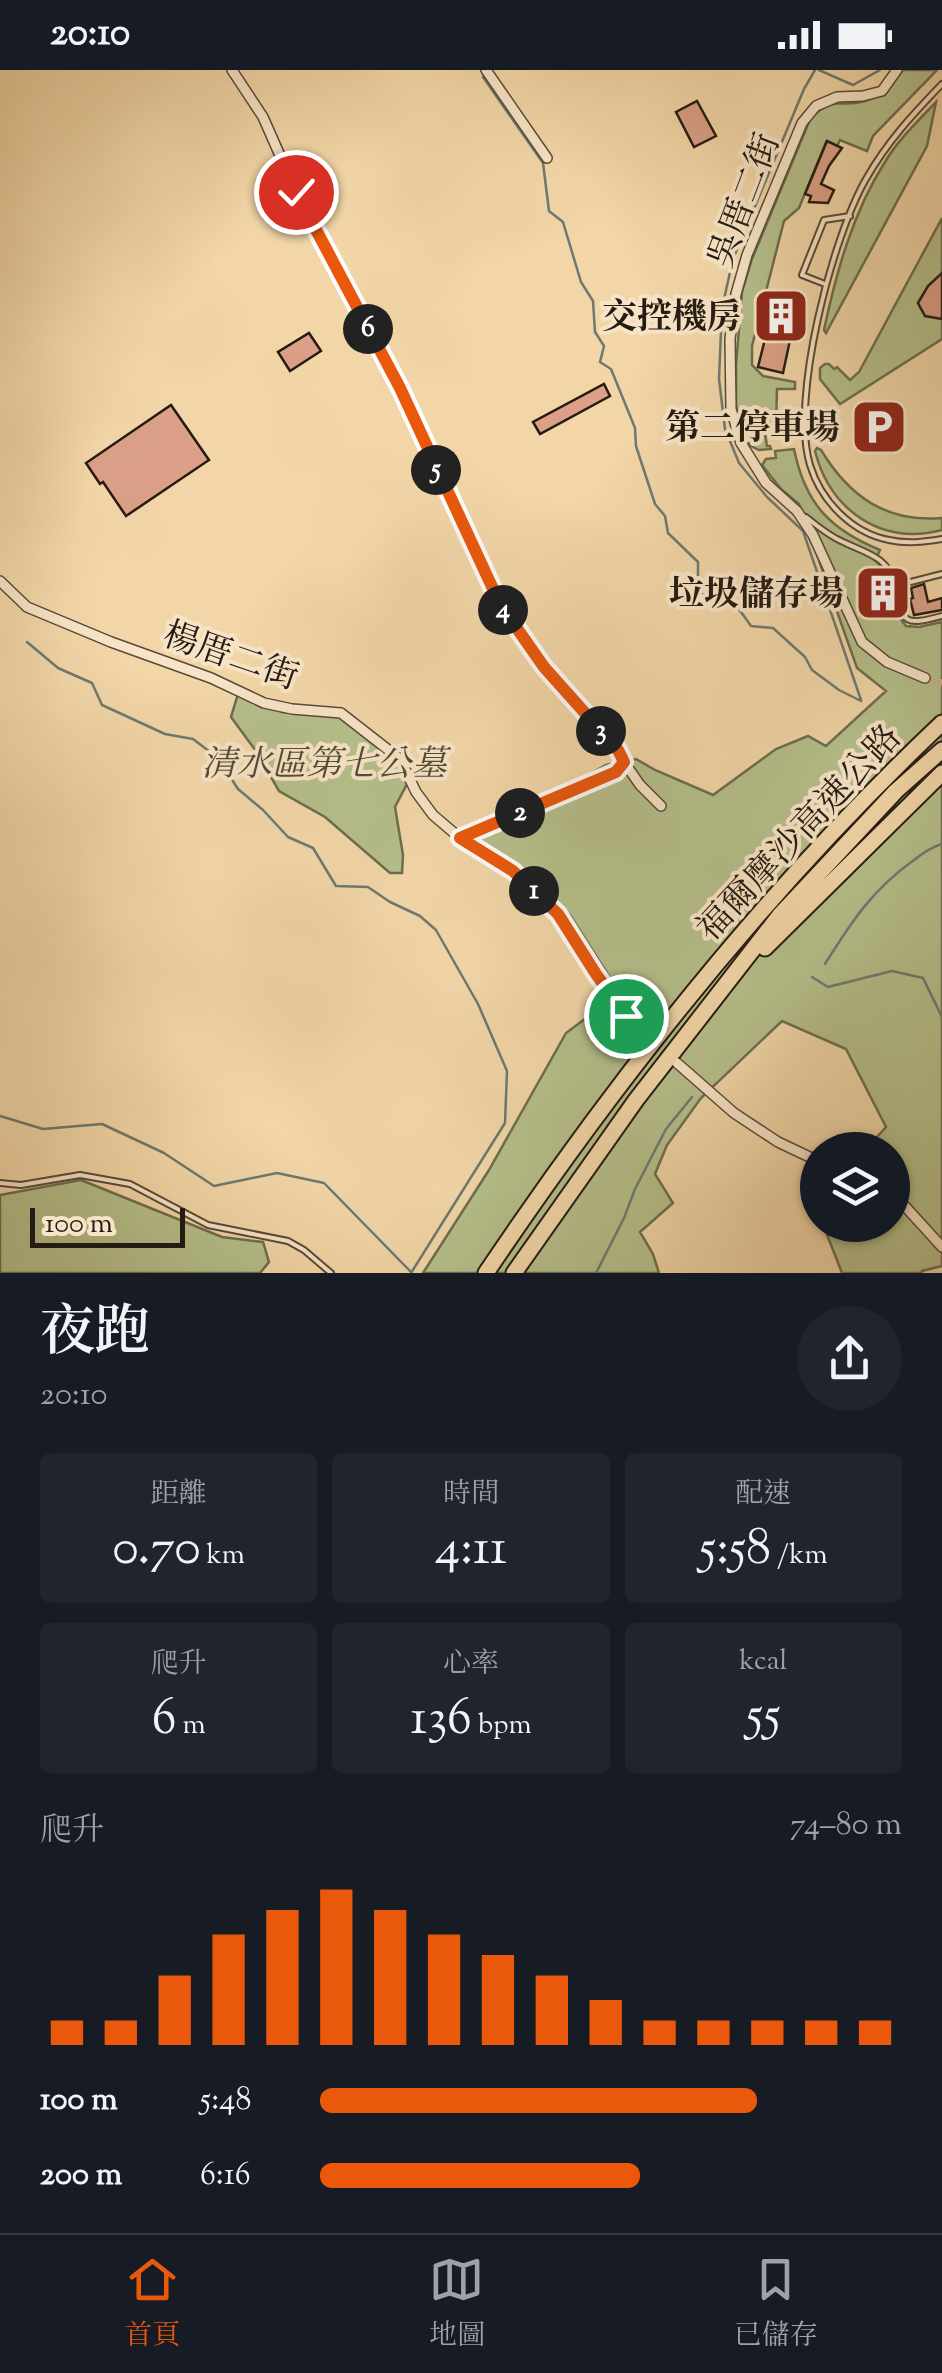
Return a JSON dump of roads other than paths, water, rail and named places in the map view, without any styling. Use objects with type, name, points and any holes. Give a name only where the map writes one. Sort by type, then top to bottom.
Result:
[{"type":"highway","name":"福爾摩沙高速公路","points":[[486,1273],[642,1054],[729,949],[818,848],[942,723]]},
{"type":"highway","name":"福爾摩沙高速公路","points":[[514,1273],[636,1100],[780,916],[896,792],[942,750]]},
{"type":"highway","points":[[636,1100],[770,942],[942,772]]},
{"type":"street","points":[[232,70],[263,117],[296,192],[400,388],[500,604],[544,667],[618,750],[640,785],[661,806]]},
{"type":"street","points":[[486,70],[546,158]]},
{"type":"street","name":"吳厝二街","points":[[897,70],[882,90],[863,96],[837,96],[816,106],[802,124],[747,255],[736,294],[730,339],[731,409],[740,443],[766,483],[797,511],[812,534],[862,642],[888,662],[925,678]]},
{"type":"street","name":"楊厝二街","points":[[0,581],[28,607],[211,678],[264,703],[341,712],[400,758],[416,792],[433,815],[460,838],[513,871],[558,914],[626,1016]]},
{"type":"street","points":[[460,838],[616,772],[624,762]]},
{"type":"street","points":[[677,1063],[734,1113],[800,1152]]},
{"type":"street","points":[[910,1211],[942,1247]]},
{"type":"street","points":[[929,1231],[942,1232]]},
{"type":"lane","points":[[942,84],[898,130],[865,181],[850,216],[817,324],[804,431],[810,466],[824,496],[842,516],[886,540],[942,540]]},
{"type":"lane","points":[[826,285],[802,275],[824,220],[850,216]]},
{"type":"lane","points":[[797,511],[840,540],[881,559],[892,574],[902,615],[909,621],[942,616]]},
{"type":"lane","points":[[895,586],[942,574]]},
{"type":"lane","points":[[0,1183],[22,1185],[80,1176],[130,1184],[208,1224],[288,1242],[331,1273]]},
{"type":"waterway","points":[[815,70],[733,259],[722,308],[719,379],[725,429],[739,463],[803,531],[861,700]]},
{"type":"waterway","points":[[819,70],[853,85],[880,70]]},
{"type":"waterway","points":[[483,77],[543,163],[549,211],[563,222],[581,282],[593,301],[595,332],[604,346],[600,362],[611,369],[635,428],[636,446],[655,504],[665,516],[668,533],[698,562],[698,593],[736,605],[751,626],[773,628],[805,657],[812,670],[861,701]]},
{"type":"waterway","points":[[27,642],[58,668],[92,683],[102,705],[165,734],[193,739],[218,758],[238,789],[288,837],[313,848],[336,886],[368,887],[420,916],[436,930],[478,1004],[507,1071],[505,1123],[411,1273]]},
{"type":"waterway","points":[[825,964],[875,895],[917,857],[942,844]]},
{"type":"waterway","points":[[812,977],[828,987],[892,971],[923,978],[942,1017]]},
{"type":"waterway","points":[[596,1273],[666,1129],[692,1097]]},
{"type":"waterway","points":[[0,1116],[43,1129],[102,1124],[164,1153],[214,1186],[277,1173],[324,1183],[410,1271]]},
{"type":"tunnel","points":[[925,678],[942,684]]},
{"type":"tunnel","points":[[626,1016],[672,1058]]},
{"type":"place","name":"交控機房","points":[[781,316]]},
{"type":"place","name":"第二停車場","points":[[879,427]]},
{"type":"place","name":"垃圾儲存場","points":[[883,593]]},
{"type":"park label","name":"清水區第七公墓","points":[[324,763]]}]
